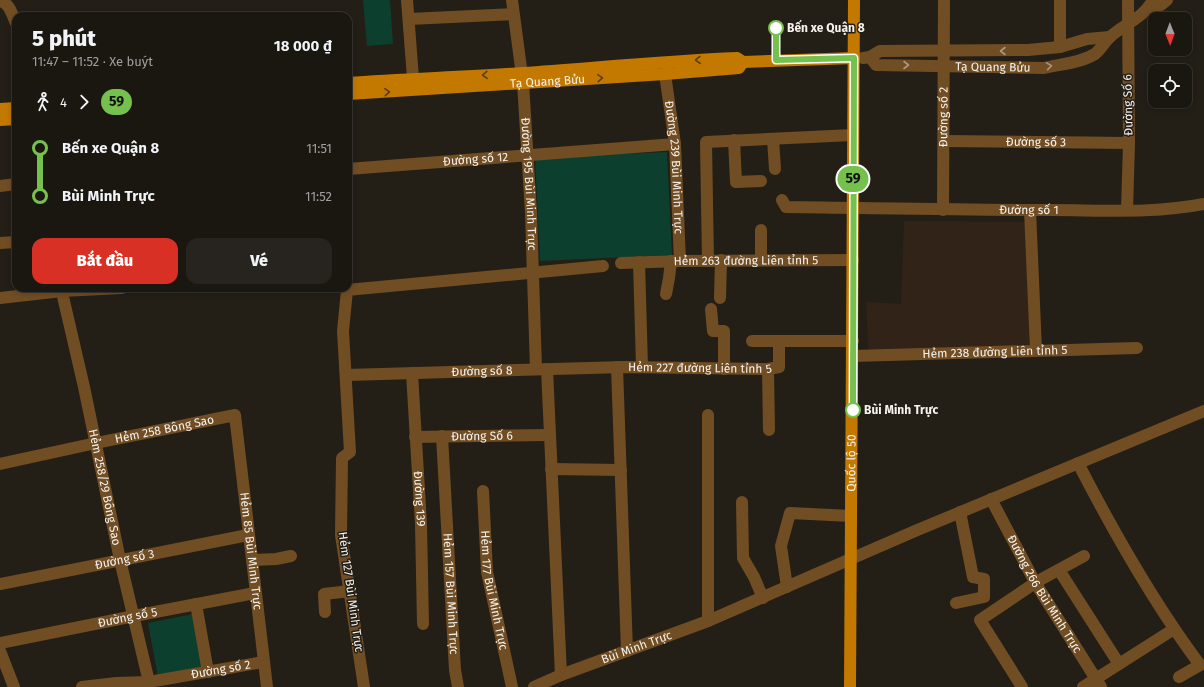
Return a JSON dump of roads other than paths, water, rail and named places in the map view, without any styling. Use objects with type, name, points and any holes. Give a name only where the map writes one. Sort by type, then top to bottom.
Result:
[{"type":"main road","name":"Quốc lộ 50","points":[[850,687],[854,0]]},
{"type":"main road","name":"Tạ Quang Bửu","points":[[352,94],[699,60],[737,58],[743,62],[854,58]]},
{"type":"main road","name":"Tạ Quang Bửu","points":[[352,83],[413,78],[522,78],[665,74],[739,68],[743,62]]},
{"type":"main road","points":[[0,109],[12,108]]},
{"type":"main road","points":[[0,120],[12,119]]},
{"type":"street","points":[[407,0],[413,78]]},
{"type":"street","name":"Đường 195 Bùi Minh Trực","points":[[512,0],[522,78],[528,156],[533,272],[541,369],[549,435],[561,675]]},
{"type":"street","name":"Đường số 2","points":[[943,210],[944,0]]},
{"type":"street","points":[[1060,0],[1060,47]]},
{"type":"street","name":"Đường Số 6","points":[[1127,210],[1128,0]]},
{"type":"street","name":"Tạ Quang Bửu","points":[[870,58],[876,65],[944,65],[1044,68],[1076,61],[1095,53],[1110,37],[1127,26],[1151,4],[1160,5],[1167,0]]},
{"type":"street","points":[[0,1],[8,5],[12,14]]},
{"type":"street","points":[[409,19],[513,14]]},
{"type":"street","name":"Tạ Quang Bửu","points":[[854,58],[870,58],[880,51],[1028,50],[1060,47],[1087,39],[1110,37]]},
{"type":"street","name":"Đường 239 Bùi Minh Trực","points":[[665,74],[675,144],[675,261],[669,278],[666,294]]},
{"type":"street","points":[[708,260],[706,142],[853,135]]},
{"type":"street","points":[[774,138],[775,169]]},
{"type":"street","points":[[734,140],[736,182],[762,181]]},
{"type":"street","name":"Đường số 3","points":[[944,141],[1128,143]]},
{"type":"street","name":"Đường số 12","points":[[352,169],[675,144]]},
{"type":"street","points":[[0,186],[12,184]]},
{"type":"street","name":"Đường số 1","points":[[782,200],[786,207],[943,210],[1127,210],[1186,208],[1204,204]]},
{"type":"street","points":[[1030,210],[1036,350]]},
{"type":"street","points":[[761,230],[761,260]]},
{"type":"street","points":[[0,243],[12,242]]},
{"type":"street","name":"Hẻm 263 đường Liên tỉnh 5","points":[[621,263],[708,260],[853,260]]},
{"type":"street","points":[[720,260],[720,298]]},
{"type":"street","points":[[639,262],[642,367]]},
{"type":"street","points":[[352,290],[603,266]]},
{"type":"street","points":[[0,298],[46,292]]},
{"type":"street","name":"Hẻm 258/29 Bông Sao","points":[[61,292],[96,443],[120,560],[149,682]]},
{"type":"street","points":[[347,292],[344,331],[347,375]]},
{"type":"street","points":[[711,309],[713,331],[724,331],[724,369]]},
{"type":"street","name":"Hẻm 227 đường Liên tỉnh 5","points":[[617,367],[768,369],[779,367],[779,341]]},
{"type":"street","points":[[752,342],[853,341]]},
{"type":"street","name":"Hẻm 238 đường Liên tỉnh 5","points":[[853,356],[1137,348]]},
{"type":"street","points":[[617,367],[627,651]]},
{"type":"street","name":"Đường số 8","points":[[347,375],[617,367]]},
{"type":"street","points":[[768,369],[769,430]]},
{"type":"street","name":"Đường 139","points":[[412,373],[421,524],[423,624]]},
{"type":"street","name":"Hẻm 127 Bùi Minh Trực","points":[[347,375],[350,452],[342,458],[341,535],[350,591],[362,686]]},
{"type":"street","name":"Bùi Minh Trực","points":[[534,687],[561,675],[708,621],[960,512],[1204,411]]},
{"type":"street","name":"Hẻm 258 Bông Sao","points":[[0,464],[235,414]]},
{"type":"street","name":"Hẻm 85 Bùi Minh Trực","points":[[235,414],[267,687]]},
{"type":"street","points":[[708,415],[708,621]]},
{"type":"street","name":"Đường Số 6","points":[[415,437],[549,435]]},
{"type":"street","name":"Hẻm 157 Bùi Minh Trực","points":[[442,436],[449,576],[455,670],[458,687]]},
{"type":"street","points":[[1078,463],[1121,543],[1174,629],[1200,665],[1179,678]]},
{"type":"street","points":[[551,469],[621,470]]},
{"type":"street","name":"Hẻm 177 Bùi Minh Trực","points":[[483,491],[487,572],[512,687]]},
{"type":"street","name":"Đường 266 Bùi Minh Trực","points":[[991,499],[1036,584],[1098,683]]},
{"type":"street","points":[[742,502],[743,558],[754,577],[763,598]]},
{"type":"street","points":[[956,603],[984,597],[984,579],[973,577],[960,512]]},
{"type":"street","points":[[787,587],[781,546],[790,513],[851,516]]},
{"type":"street","name":"Đường số 3","points":[[0,584],[248,535]]},
{"type":"street","points":[[252,560],[276,559],[291,556]]},
{"type":"street","points":[[1022,687],[980,620],[1036,584],[1084,556]]},
{"type":"street","name":"Đường 266 Bùi Minh Trực","points":[[1059,570],[1119,664]]},
{"type":"street","points":[[325,612],[324,594],[350,591]]},
{"type":"street","name":"Đường số 5","points":[[0,643],[255,593]]},
{"type":"street","points":[[196,604],[208,672]]},
{"type":"street","points":[[1082,687],[1098,683],[1119,664],[1174,629]]},
{"type":"street","points":[[0,651],[14,687]]},
{"type":"street","name":"Đường số 2","points":[[82,687],[116,683],[149,682],[263,662]]},
{"type":"place","name":"Bến xe Quận 8","points":[[776,28]]},
{"type":"place","name":"Bùi Minh Trực","points":[[853,410]]}]
